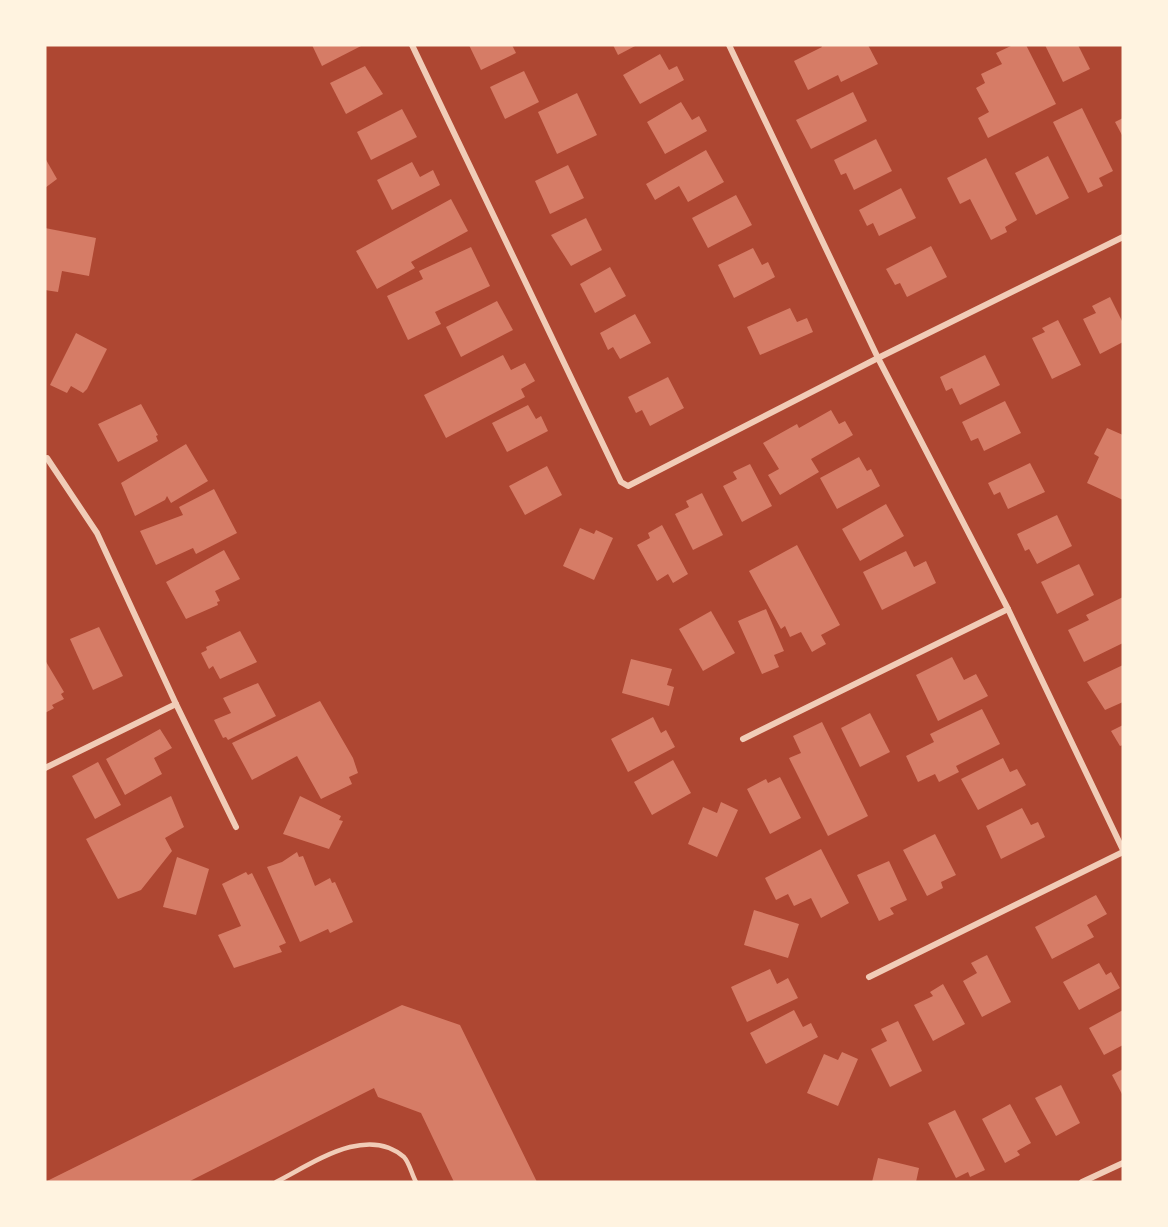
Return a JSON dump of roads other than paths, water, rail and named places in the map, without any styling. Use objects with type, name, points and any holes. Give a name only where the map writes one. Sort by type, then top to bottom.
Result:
[{"type":"street","points":[[412,45],[624,484],[628,486],[878,358],[1123,237]]},
{"type":"street","points":[[729,45],[878,358],[1008,609],[1123,850],[868,978]]},
{"type":"street","points":[[45,459],[47,458],[97,533],[236,827]]},
{"type":"street","points":[[743,740],[1008,609]]},
{"type":"street","points":[[45,768],[176,704]]},
{"type":"street","points":[[1082,1182],[1123,1162]]},
{"type":"lane","points":[[276,1182],[355,1145],[379,1144],[405,1158],[416,1182]]}]
